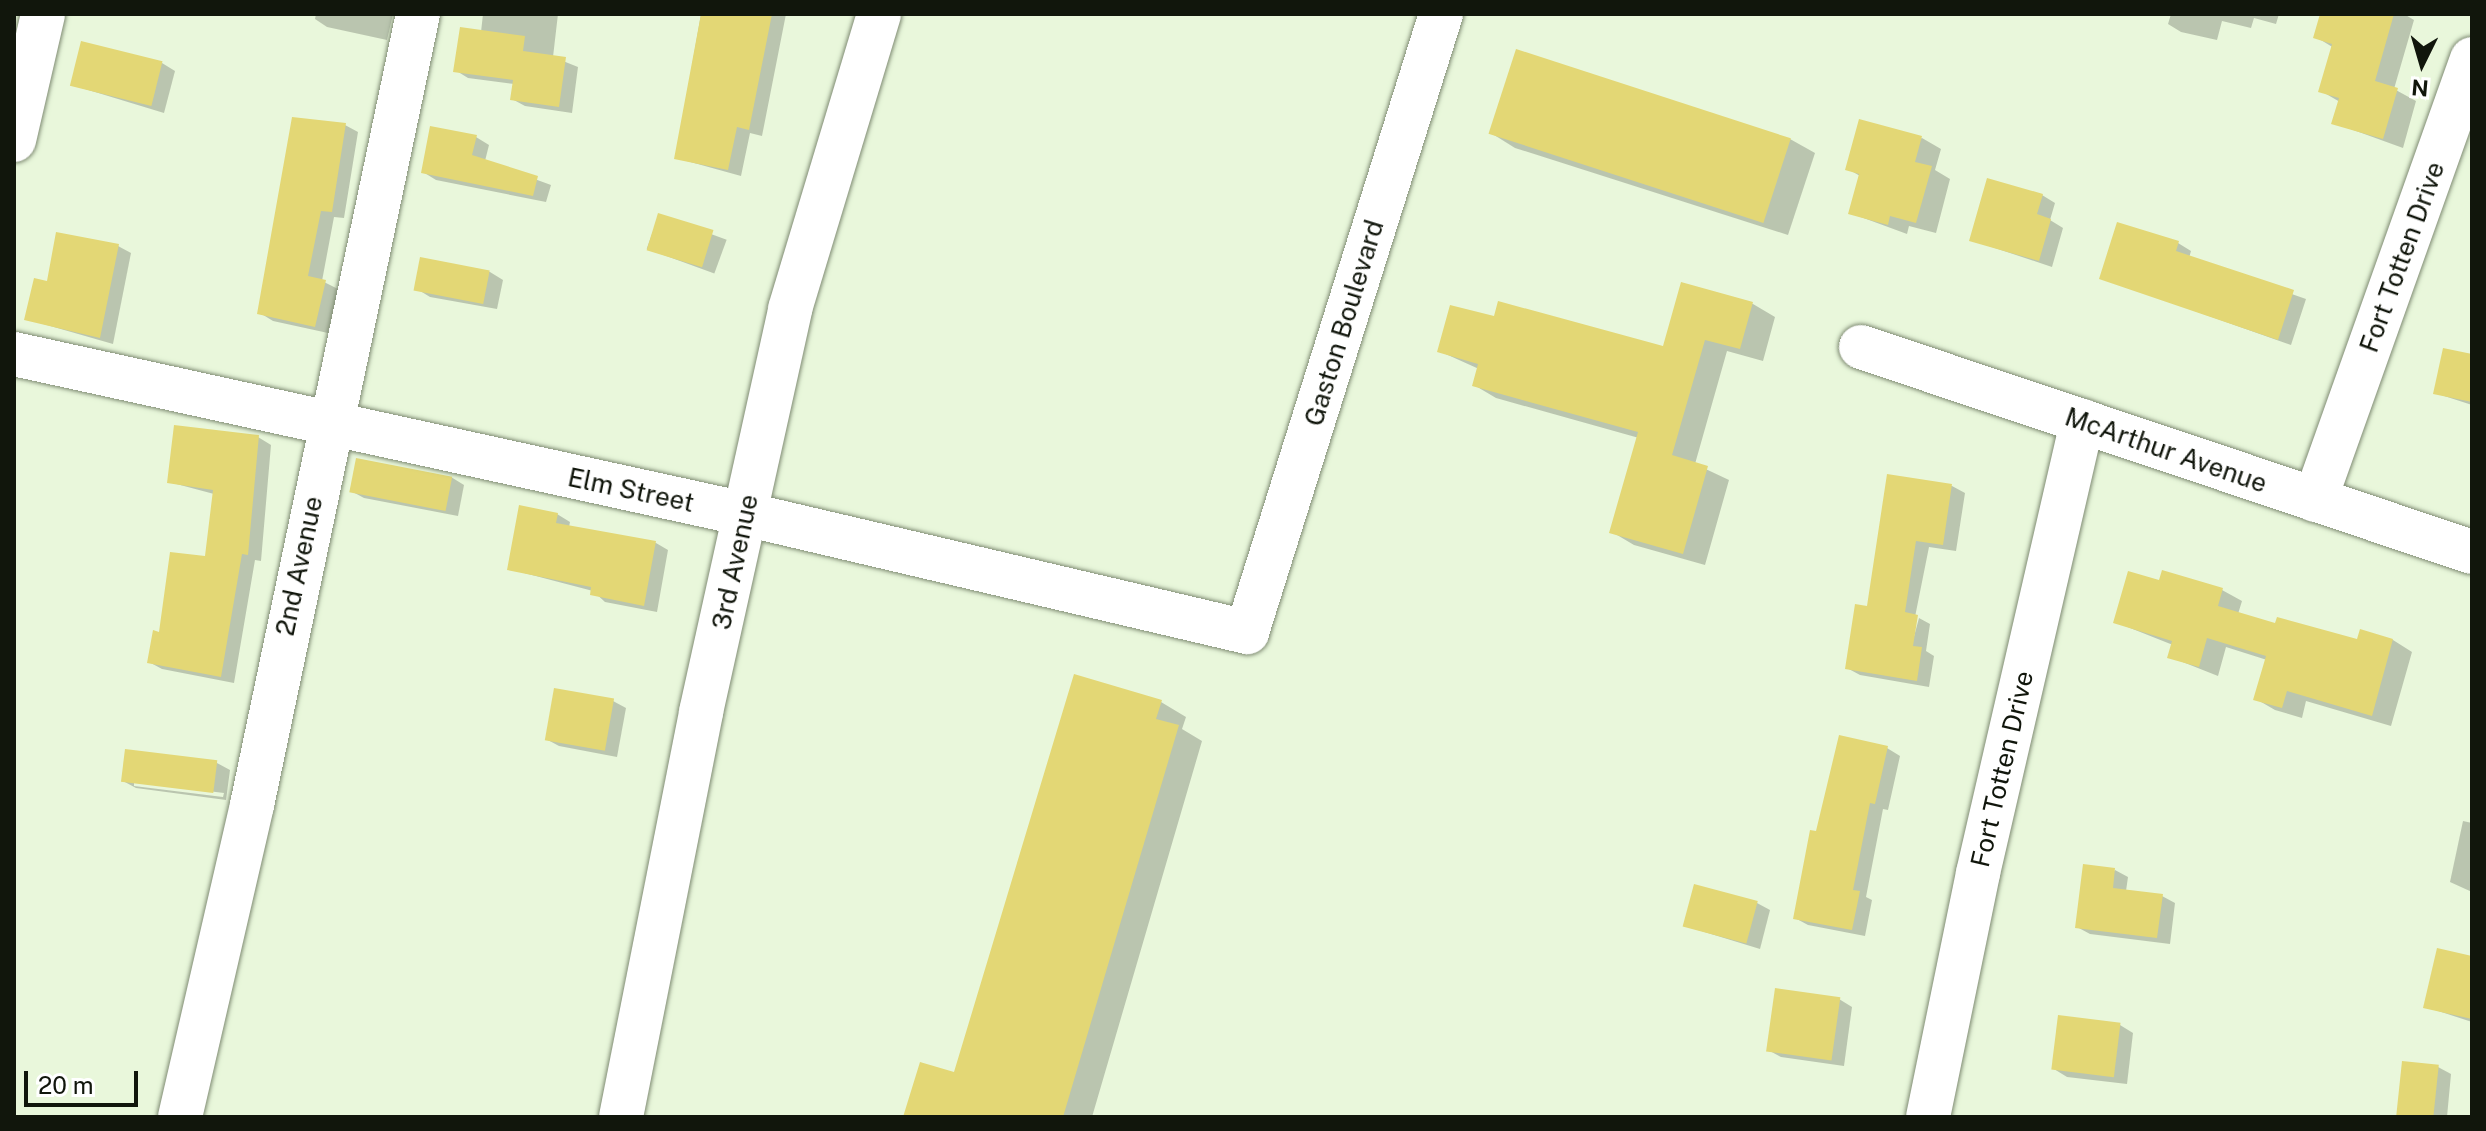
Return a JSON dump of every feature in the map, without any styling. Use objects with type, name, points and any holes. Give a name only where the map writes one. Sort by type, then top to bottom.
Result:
[{"type":"street","points":[[14,140],[43,14]]},
{"type":"street","name":"2nd Avenue","points":[[180,1117],[252,805],[329,422],[418,14]]},
{"type":"street","name":"3rd Avenue","points":[[621,1117],[790,309],[879,14]]},
{"type":"street","name":"Gaston Boulevard","points":[[1247,632],[1441,14]]},
{"type":"street","name":"Fort Totten Drive","points":[[2315,500],[2472,59]]},
{"type":"street","name":"McArthur Avenue","points":[[1861,347],[2472,552]]},
{"type":"street","name":"Elm Street","points":[[14,354],[745,514],[1247,632]]},
{"type":"street","name":"Fort Totten Drive","points":[[1928,1117],[1978,873],[2082,421]]},
{"type":"building","points":[[701,14],[772,14],[749,130],[737,127],[728,170],[674,159]]},
{"type":"building","points":[[2320,14],[2394,14],[2375,81],[2398,88],[2383,139],[2331,124],[2339,98],[2318,92],[2332,44],[2313,38]]},
{"type":"building","points":[[460,27],[525,36],[523,51],[566,57],[559,107],[510,100],[513,80],[453,72]]},
{"type":"building","points":[[81,41],[163,61],[151,106],[70,86]]},
{"type":"building","points":[[1516,49],[1791,138],[1763,223],[1488,134]]},
{"type":"building","points":[[292,117],[346,123],[332,212],[321,211],[308,276],[326,280],[315,327],[257,314]]},
{"type":"building","points":[[1859,119],[1922,136],[1915,162],[1932,166],[1916,223],[1890,216],[1888,225],[1848,214],[1859,174],[1845,170]]},
{"type":"building","points":[[430,126],[477,135],[472,155],[538,176],[533,196],[421,173]]},
{"type":"building","points":[[1987,178],[2043,194],[2037,214],[2051,219],[2039,261],[1969,241]]},
{"type":"building","points":[[658,213],[713,230],[702,267],[647,250]]},
{"type":"building","points":[[2117,222],[2179,241],[2176,251],[2294,290],[2278,340],[2099,279]]},
{"type":"building","points":[[56,232],[119,244],[100,338],[24,320],[34,278],[47,281]]},
{"type":"building","points":[[420,257],[490,271],[483,304],[414,290]]},
{"type":"building","points":[[1681,282],[1753,302],[1740,349],[1705,340],[1672,455],[1708,466],[1683,554],[1609,533],[1638,432],[1472,386],[1478,364],[1437,352],[1450,305],[1494,316],[1498,301],[1663,346]]},
{"type":"building","points":[[2443,348],[2472,354],[2472,402],[2433,394]]},
{"type":"building","points":[[174,425],[259,435],[248,555],[242,554],[221,677],[147,663],[153,630],[159,632],[170,552],[205,556],[213,490],[167,483]]},
{"type":"building","points":[[356,458],[452,477],[446,511],[349,492]]},
{"type":"building","points":[[1887,474],[1952,484],[1943,545],[1916,541],[1905,612],[1918,615],[1913,646],[1922,647],[1917,681],[1845,669],[1855,604],[1867,606]]},
{"type":"building","points":[[519,505],[558,513],[556,523],[656,541],[644,606],[590,595],[591,587],[507,570]]},
{"type":"building","points":[[2162,570],[2223,588],[2218,606],[2275,623],[2277,617],[2357,639],[2360,629],[2393,639],[2372,716],[2287,691],[2282,708],[2253,700],[2266,656],[2207,638],[2199,667],[2167,658],[2172,641],[2113,623],[2128,571],[2159,580]]},
{"type":"building","points":[[1074,674],[1162,700],[1156,719],[1179,725],[1063,1117],[903,1117],[920,1062],[954,1072]]},
{"type":"building","points":[[554,688],[614,699],[605,751],[545,740]]},
{"type":"building","points":[[1839,735],[1888,746],[1875,804],[1870,803],[1853,890],[1860,891],[1852,930],[1793,919],[1810,830],[1816,831]]},
{"type":"building","points":[[125,749],[217,760],[213,793],[121,782]]},
{"type":"building","points":[[2083,864],[2115,868],[2113,888],[2163,894],[2157,938],[2075,928]]},
{"type":"building","points":[[1694,884],[1758,901],[1746,944],[1683,927]]},
{"type":"building","points":[[2437,948],[2472,956],[2472,1019],[2423,1008]]},
{"type":"building","points":[[1775,988],[1840,997],[1831,1061],[1766,1051]]},
{"type":"building","points":[[2058,1015],[2121,1023],[2114,1077],[2051,1070]]},
{"type":"building","points":[[2402,1061],[2439,1065],[2433,1117],[2396,1117]]}]
